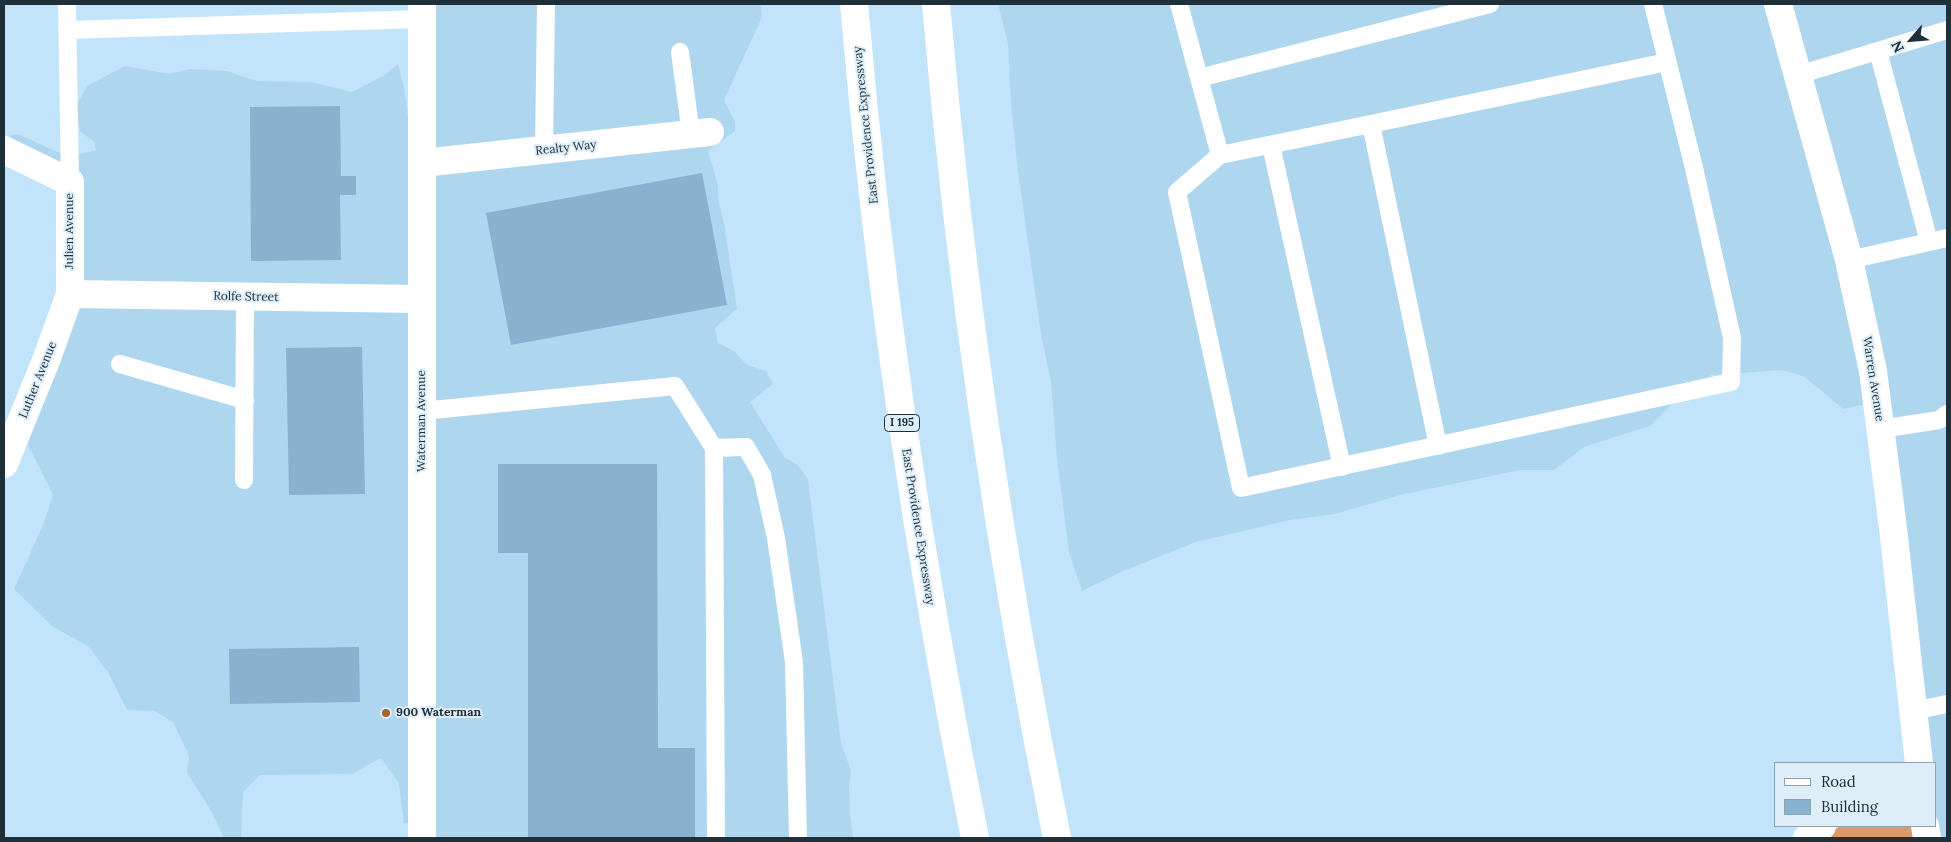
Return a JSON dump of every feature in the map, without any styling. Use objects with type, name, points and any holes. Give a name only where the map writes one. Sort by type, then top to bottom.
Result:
[{"type":"main road","name":"East Providence Expressway","points":[[854,4],[870,169],[899,400],[925,575],[945,689],[975,838]]},
{"type":"main road","points":[[936,4],[951,158],[990,458],[1016,623],[1057,838]]},
{"type":"main road","name":"Warren Avenue","points":[[1778,4],[1849,260],[1873,371],[1919,762]]},
{"type":"main road","name":"Waterman Avenue","points":[[422,11],[422,838]]},
{"type":"main road","name":"Realty Way","points":[[422,163],[701,133]]},
{"type":"main road","name":"Julien Avenue","points":[[4,150],[70,182],[70,294]]},
{"type":"main road","name":"Rolfe Street","points":[[70,294],[422,299]]},
{"type":"main road","name":"Luther Avenue","points":[[6,457],[70,294]]},
{"type":"main road","points":[[1807,838],[1821,827]]},
{"type":"lane","points":[[66,4],[70,182]]},
{"type":"lane","points":[[544,150],[546,4]]},
{"type":"lane","points":[[1179,4],[1220,155]]},
{"type":"lane","points":[[1199,78],[1490,4]]},
{"type":"lane","points":[[1652,4],[1668,62],[1694,168],[1732,338],[1732,382],[1241,488],[1177,192],[1220,155],[1668,62]]},
{"type":"lane","points":[[67,30],[422,11]]},
{"type":"lane","points":[[1798,75],[1947,30]]},
{"type":"lane","points":[[1878,51],[1929,242]]},
{"type":"lane","points":[[680,52],[701,133]]},
{"type":"lane","points":[[1371,124],[1438,446]]},
{"type":"lane","points":[[1270,145],[1342,467]]},
{"type":"lane","points":[[1849,260],[1947,238]]},
{"type":"lane","points":[[244,480],[245,297]]},
{"type":"lane","points":[[120,364],[245,400]]},
{"type":"lane","points":[[422,411],[675,386],[714,448],[716,838]]},
{"type":"lane","points":[[1881,429],[1938,420],[1947,414]]},
{"type":"lane","points":[[714,448],[746,447],[762,475],[776,538],[794,662],[798,838]]},
{"type":"lane","points":[[1913,711],[1947,704]]},
{"type":"shaded area","points":[[424,4],[761,4],[762,17],[724,100],[735,122],[735,131],[708,151],[718,185],[718,199],[724,223],[737,309],[715,328],[718,343],[734,351],[747,365],[766,371],[773,384],[750,402],[785,458],[798,465],[808,479],[841,743],[851,771],[849,786],[853,838],[427,838],[429,817],[404,824],[399,783],[381,758],[352,774],[260,775],[243,792],[241,838],[224,838],[210,809],[187,773],[189,756],[173,722],[154,711],[127,710],[108,672],[88,646],[53,627],[14,589],[43,525],[53,495],[19,427],[52,349],[67,187],[6,152],[11,135],[18,134],[68,157],[96,150],[94,142],[80,131],[76,106],[87,86],[125,66],[169,74],[190,69],[227,71],[257,81],[311,82],[352,92],[383,76],[398,64],[404,88],[409,124]]},
{"type":"shaded area","points":[[998,4],[1947,4],[1947,838],[1934,838],[1934,827],[1936,827],[1936,762],[1925,762],[1871,403],[1843,409],[1805,377],[1782,370],[1711,375],[1670,406],[1650,426],[1584,447],[1554,470],[1520,470],[1400,495],[1335,514],[1290,520],[1196,542],[1121,572],[1082,591],[1069,552],[1057,458],[1051,382],[1041,334],[1018,171],[1011,104],[1008,44]]},
{"type":"shaded area","points":[[1839,827],[1933,827],[1934,838],[1829,838],[1832,832]]},
{"type":"building","points":[[340,106],[341,176],[356,176],[356,195],[340,195],[341,260],[251,261],[250,107]]},
{"type":"building","points":[[702,173],[727,305],[511,345],[486,213]]},
{"type":"building","points":[[362,347],[365,494],[289,495],[286,348]]},
{"type":"building","points":[[498,464],[657,464],[658,748],[695,748],[695,838],[528,838],[528,553],[498,553]]},
{"type":"building","points":[[359,647],[360,702],[230,704],[229,649]]},
{"type":"place","name":"900 Waterman","points":[[386,713]]}]
